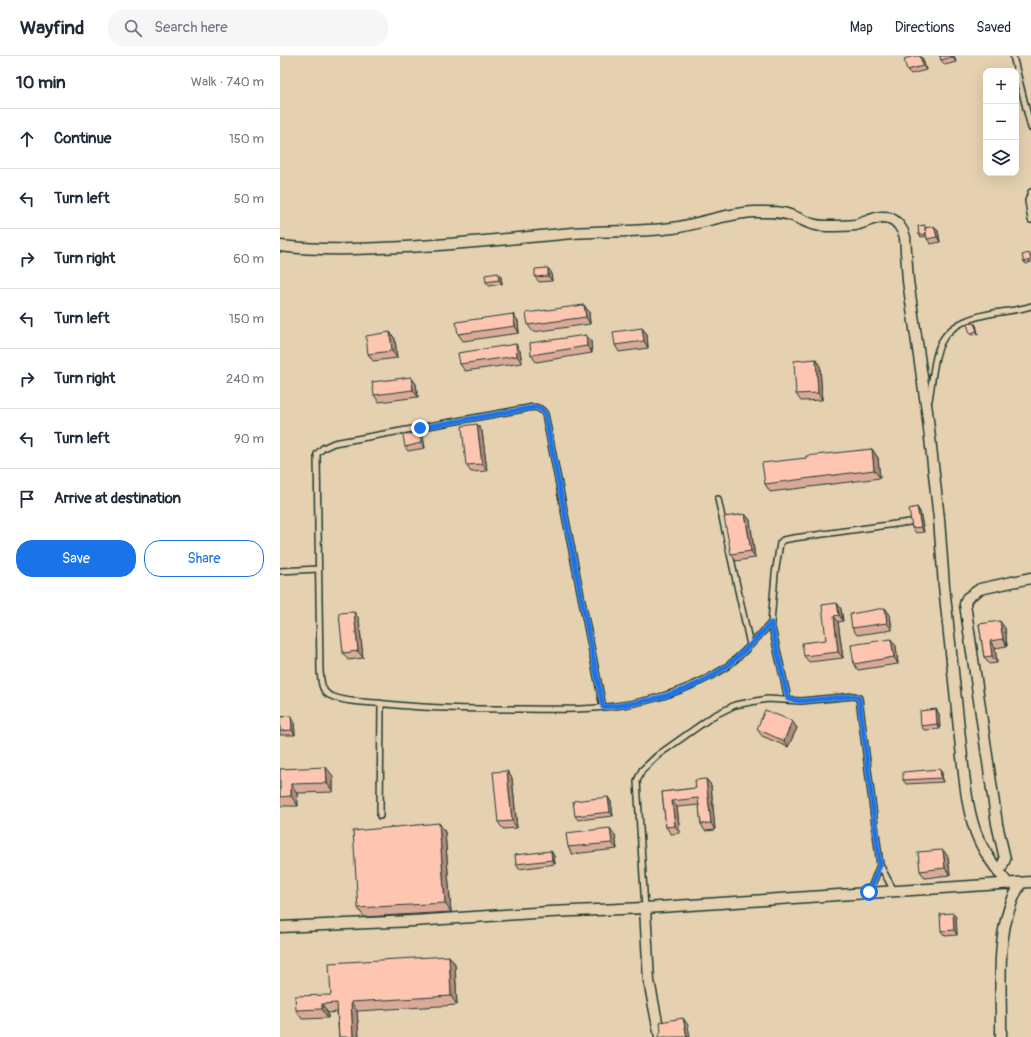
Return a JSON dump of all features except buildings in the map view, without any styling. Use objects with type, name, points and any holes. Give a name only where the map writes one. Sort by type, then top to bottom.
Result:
[{"type":"street","points":[[280,246],[303,249],[349,250],[506,240],[573,233],[672,228],[703,223],[741,213],[755,212],[782,213],[794,216],[807,224],[822,226],[856,224],[879,217],[888,217],[899,225],[905,237],[908,281],[927,411],[967,793],[977,834],[999,873],[1008,884]]},
{"type":"street","points":[[999,873],[1005,859],[997,824],[965,604],[967,598],[980,589],[1031,578]]},
{"type":"street","points":[[280,927],[405,922],[550,912],[645,908],[894,890],[1026,883]]},
{"type":"street","points":[[1001,1037],[1000,965],[1002,943],[1008,913],[1026,883]]},
{"type":"street","points":[[645,908],[649,981],[660,1037]]},
{"type":"lane","points":[[1013,56],[1031,128]]},
{"type":"lane","points":[[1031,192],[1028,201],[1031,220]]},
{"type":"lane","points":[[927,411],[932,369],[938,350],[946,334],[971,318],[1031,306]]},
{"type":"lane","points":[[603,707],[545,414],[541,409],[536,407],[523,409],[334,443],[323,448],[317,454],[320,671],[322,686],[328,695],[346,700],[381,704],[416,707],[500,710],[571,710],[603,707],[641,702],[664,696],[699,682],[726,667],[771,623]]},
{"type":"lane","points":[[718,499],[750,645]]},
{"type":"lane","points":[[788,699],[771,623],[777,553],[783,540],[910,522]]},
{"type":"lane","points":[[280,571],[318,569]]},
{"type":"lane","points":[[645,908],[637,781],[638,775],[658,755],[712,716],[735,705],[750,701],[788,699],[801,701],[857,696],[860,700],[880,865],[894,890]]},
{"type":"lane","points":[[380,816],[381,704]]},
{"type":"lane","points":[[869,892],[880,865]]},
{"type":"route","points":[[420,428],[536,407],[541,409],[545,414],[603,707],[641,702],[664,696],[699,682],[726,667],[771,623],[788,699],[801,701],[854,696],[859,698],[880,865],[869,892]]}]
